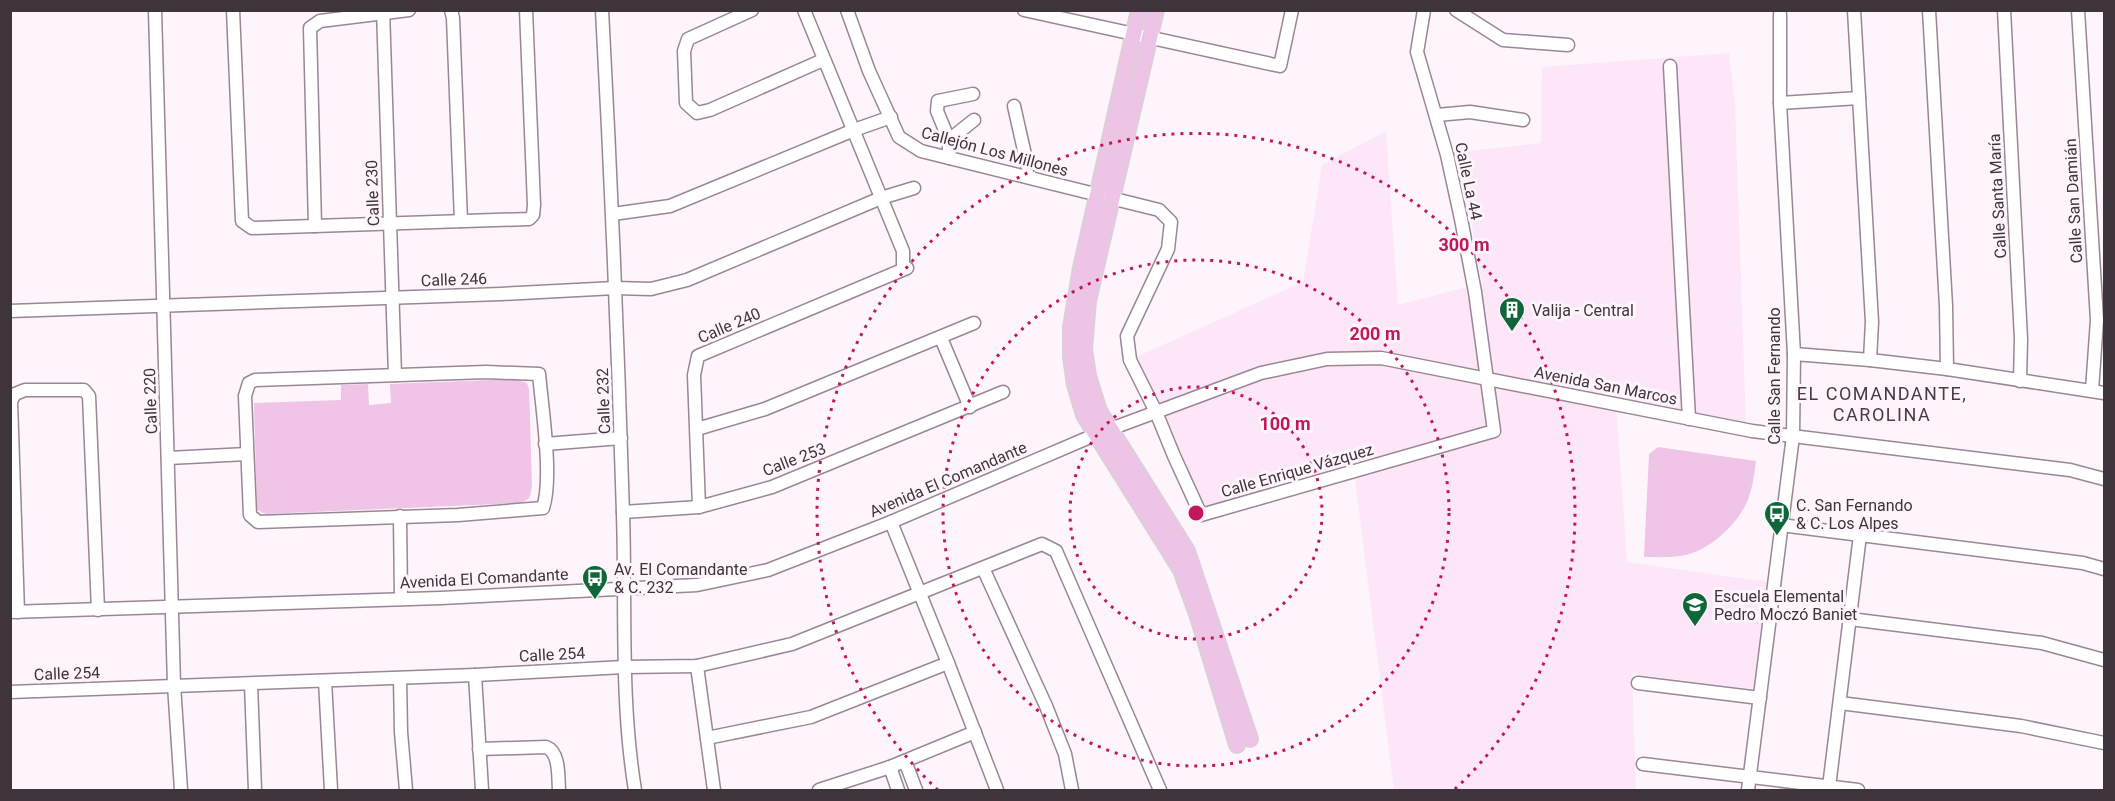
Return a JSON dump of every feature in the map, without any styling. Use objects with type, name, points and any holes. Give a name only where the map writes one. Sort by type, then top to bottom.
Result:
[{"type":"main road","points":[[1139,10],[1129,34],[1088,301],[1084,349],[1088,376],[1104,432],[1187,551],[1244,742]]},
{"type":"main road","points":[[1105,197],[1156,10]]},
{"type":"street","name":"Calle 220","points":[[155,10],[174,685],[180,790]]},
{"type":"street","points":[[233,10],[241,213],[242,221],[252,228],[525,220],[533,215],[526,10]]},
{"type":"street","points":[[315,226],[310,28],[320,21],[410,10]]},
{"type":"street","name":"Calle 232","points":[[602,10],[613,213],[621,438],[626,588],[624,667],[635,790]]},
{"type":"street","points":[[752,10],[688,39],[684,51],[686,104],[696,113],[713,109],[824,60]]},
{"type":"street","points":[[804,10],[881,198]]},
{"type":"street","name":"Callejón Los Millones","points":[[847,10],[869,71],[899,137],[921,151],[1105,197]]},
{"type":"street","points":[[1024,10],[1280,66],[1292,10]]},
{"type":"street","name":"Calle La 44","points":[[1424,10],[1418,52],[1451,172],[1473,281],[1494,431]]},
{"type":"street","points":[[1455,10],[1503,40],[1568,45]]},
{"type":"street","points":[[1854,10],[1872,322],[1870,360]]},
{"type":"street","points":[[1929,10],[1946,306],[1947,369]]},
{"type":"street","name":"Calle Santa María","points":[[2004,10],[2021,339],[2020,381]]},
{"type":"street","name":"Calle San Damián","points":[[2078,10],[2097,320],[2098,391]]},
{"type":"street","name":"Calle 230","points":[[383,12],[395,375]]},
{"type":"street","points":[[452,14],[461,221]]},
{"type":"street","name":"Calle San Fernando","points":[[1748,790],[1793,436],[1794,354],[1780,103],[1780,14]]},
{"type":"street","points":[[1670,66],[1689,419]]},
{"type":"street","points":[[950,158],[949,140],[937,111],[938,101],[973,94]]},
{"type":"street","points":[[1780,103],[1859,98]]},
{"type":"street","points":[[1014,106],[1030,177]]},
{"type":"street","points":[[1437,115],[1470,112],[1523,120]]},
{"type":"street","points":[[613,213],[670,206],[891,117]]},
{"type":"street","points":[[949,140],[974,120]]},
{"type":"street","name":"Calle 246","points":[[10,311],[163,307],[615,288],[651,289],[687,280],[881,198],[914,188]]},
{"type":"street","name":"Calle Enrique Vázquez","points":[[1105,197],[1159,210],[1171,222],[1168,249],[1127,336],[1130,360],[1156,412],[1201,515],[1494,431]]},
{"type":"street","name":"Calle 240","points":[[699,507],[694,375],[698,356],[907,268],[903,266],[903,251],[881,198]]},
{"type":"street","points":[[697,429],[765,410],[974,323]]},
{"type":"street","points":[[941,338],[970,407]]},
{"type":"street","points":[[1794,354],[1947,369],[2098,391]]},
{"type":"street","name":"Avenida San Marcos","points":[[1104,432],[1261,373],[1327,359],[1381,358],[1752,431],[2070,470],[2104,479]]},
{"type":"street","points":[[486,372],[539,374],[545,444],[546,498],[543,508],[458,515],[258,522],[250,515],[245,396],[249,383],[255,380],[395,375],[486,372]]},
{"type":"street","points":[[14,612],[11,401],[15,394],[25,390],[84,390],[89,396],[98,610]]},
{"type":"street","name":"Calle 253","points":[[623,512],[699,507],[772,487],[1003,392]]},
{"type":"street","name":"Avenida El Comandante","points":[[14,612],[401,599],[697,585],[768,570],[891,522],[1104,432]]},
{"type":"street","points":[[545,444],[621,438]]},
{"type":"street","points":[[168,458],[247,454]]},
{"type":"street","points":[[400,516],[401,599]]},
{"type":"street","points":[[891,522],[997,790]]},
{"type":"street","points":[[1781,525],[2083,562],[2104,569]]},
{"type":"street","points":[[1829,787],[1860,535]]},
{"type":"street","name":"Calle 254","points":[[10,692],[697,666],[792,644],[1042,544],[1056,551],[1160,790]]},
{"type":"street","points":[[983,568],[1041,695],[1065,754],[1072,790]]},
{"type":"street","points":[[1850,619],[2042,643],[2104,660]]},
{"type":"street","points":[[707,738],[811,717],[948,663]]},
{"type":"street","points":[[697,666],[714,790]]},
{"type":"street","points":[[475,675],[482,790]]},
{"type":"street","points":[[400,678],[401,732],[406,790]]},
{"type":"street","points":[[325,681],[331,790]]},
{"type":"street","points":[[1638,683],[1760,698]]},
{"type":"street","points":[[251,684],[255,790]]},
{"type":"street","points":[[1840,703],[2021,726],[2104,743]]},
{"type":"street","points":[[821,790],[890,767],[975,732]]},
{"type":"street","points":[[478,749],[546,747],[552,749],[555,754],[559,790]]},
{"type":"street","points":[[905,761],[916,790]]},
{"type":"street","points":[[1643,764],[1858,790]]},
{"type":"street","points":[[890,767],[898,790]]},
{"type":"shaded area","points":[[1729,53],[1735,103],[1746,426],[1616,404],[1627,562],[1767,582],[1753,689],[1632,674],[1636,790],[1394,790],[1355,479],[1224,512],[1198,523],[1127,361],[1303,282],[1322,165],[1386,131],[1398,305],[1482,283],[1459,152],[1541,143],[1542,67]]},
{"type":"shaded area","points":[[514,379],[527,383],[529,389],[532,484],[530,497],[524,502],[266,514],[257,510],[254,403],[341,400],[341,385],[368,384],[369,405],[391,403],[390,384]]},
{"type":"shaded area","points":[[1658,447],[1756,461],[1749,496],[1740,514],[1712,543],[1686,555],[1644,557],[1649,454]]},
{"type":"place","name":"Valija - Central","points":[[1512,333]]},
{"type":"place","name":"C. San Fernando & C. Los Alpes","points":[[1777,537]]},
{"type":"place","name":"Av. El Comandante & C. 232","points":[[595,601]]},
{"type":"place","name":"Escuela Elemental Pedro Moczó Baniet","points":[[1695,628]]},
{"type":"district","name":"EL COMANDANTE, CAROLINA","points":[[1882,404]]}]
